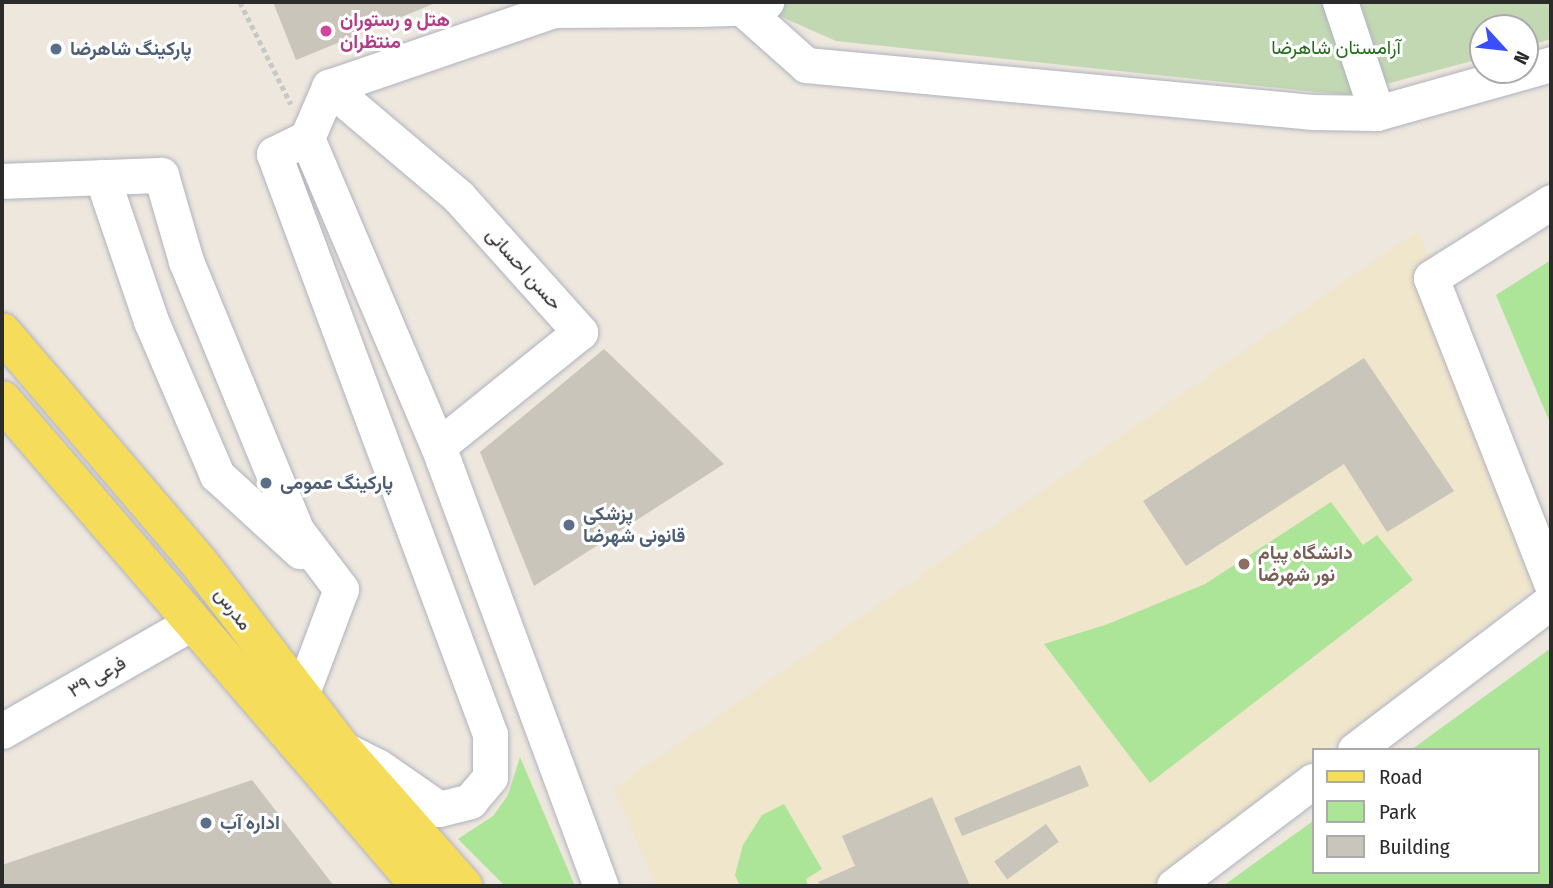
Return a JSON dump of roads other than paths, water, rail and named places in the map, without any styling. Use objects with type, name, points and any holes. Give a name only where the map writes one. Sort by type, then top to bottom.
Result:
[{"type":"main road","name":"مدرس","points":[[2,332],[200,564],[300,698],[342,749],[463,886]]},
{"type":"main road","name":"مدرس","points":[[2,400],[420,886]]},
{"type":"main road","points":[[91,503],[104,510],[117,510],[130,492],[128,477]]},
{"type":"main road","points":[[181,609],[157,575],[159,559],[173,552],[200,564]]},
{"type":"street","points":[[1340,2],[1377,113]]},
{"type":"street","points":[[342,749],[377,766],[439,809],[470,801],[490,777],[490,734],[274,154],[307,138],[329,87],[554,10],[753,5],[806,65],[1313,112],[1377,113],[1551,64]]},
{"type":"street","name":"حسن احسانی","points":[[329,87],[458,196],[580,332],[438,446]]},
{"type":"street","points":[[307,138],[438,446],[601,886]]},
{"type":"street","points":[[2,181],[161,175],[186,261],[297,531],[341,589]]},
{"type":"street","points":[[102,177],[151,321],[217,475],[341,589]]},
{"type":"street","points":[[1551,202],[1431,278],[1551,583]]},
{"type":"street","points":[[300,698],[341,589]]},
{"type":"street","points":[[1358,748],[1551,601]]},
{"type":"street","name":"فرعی ۳۹","points":[[2,731],[181,609]]},
{"type":"street","points":[[1174,886],[1312,782]]},
{"type":"place","name":"هتل و رستوران منتظران","points":[[326,31]]},
{"type":"place","name":"پارکینگ شاهرضا","points":[[56,49]]},
{"type":"place","name":"پارکینگ عمومی","points":[[266,483]]},
{"type":"place","name":"پزشکی قانونی شهرضا","points":[[569,525]]},
{"type":"place","name":"دانشگاه پیام نور شهرضا","points":[[1244,564]]},
{"type":"place","name":"اداره آب","points":[[206,823]]},
{"type":"park label","name":"آرامستان شاهرضا","points":[[1336,48]]}]
